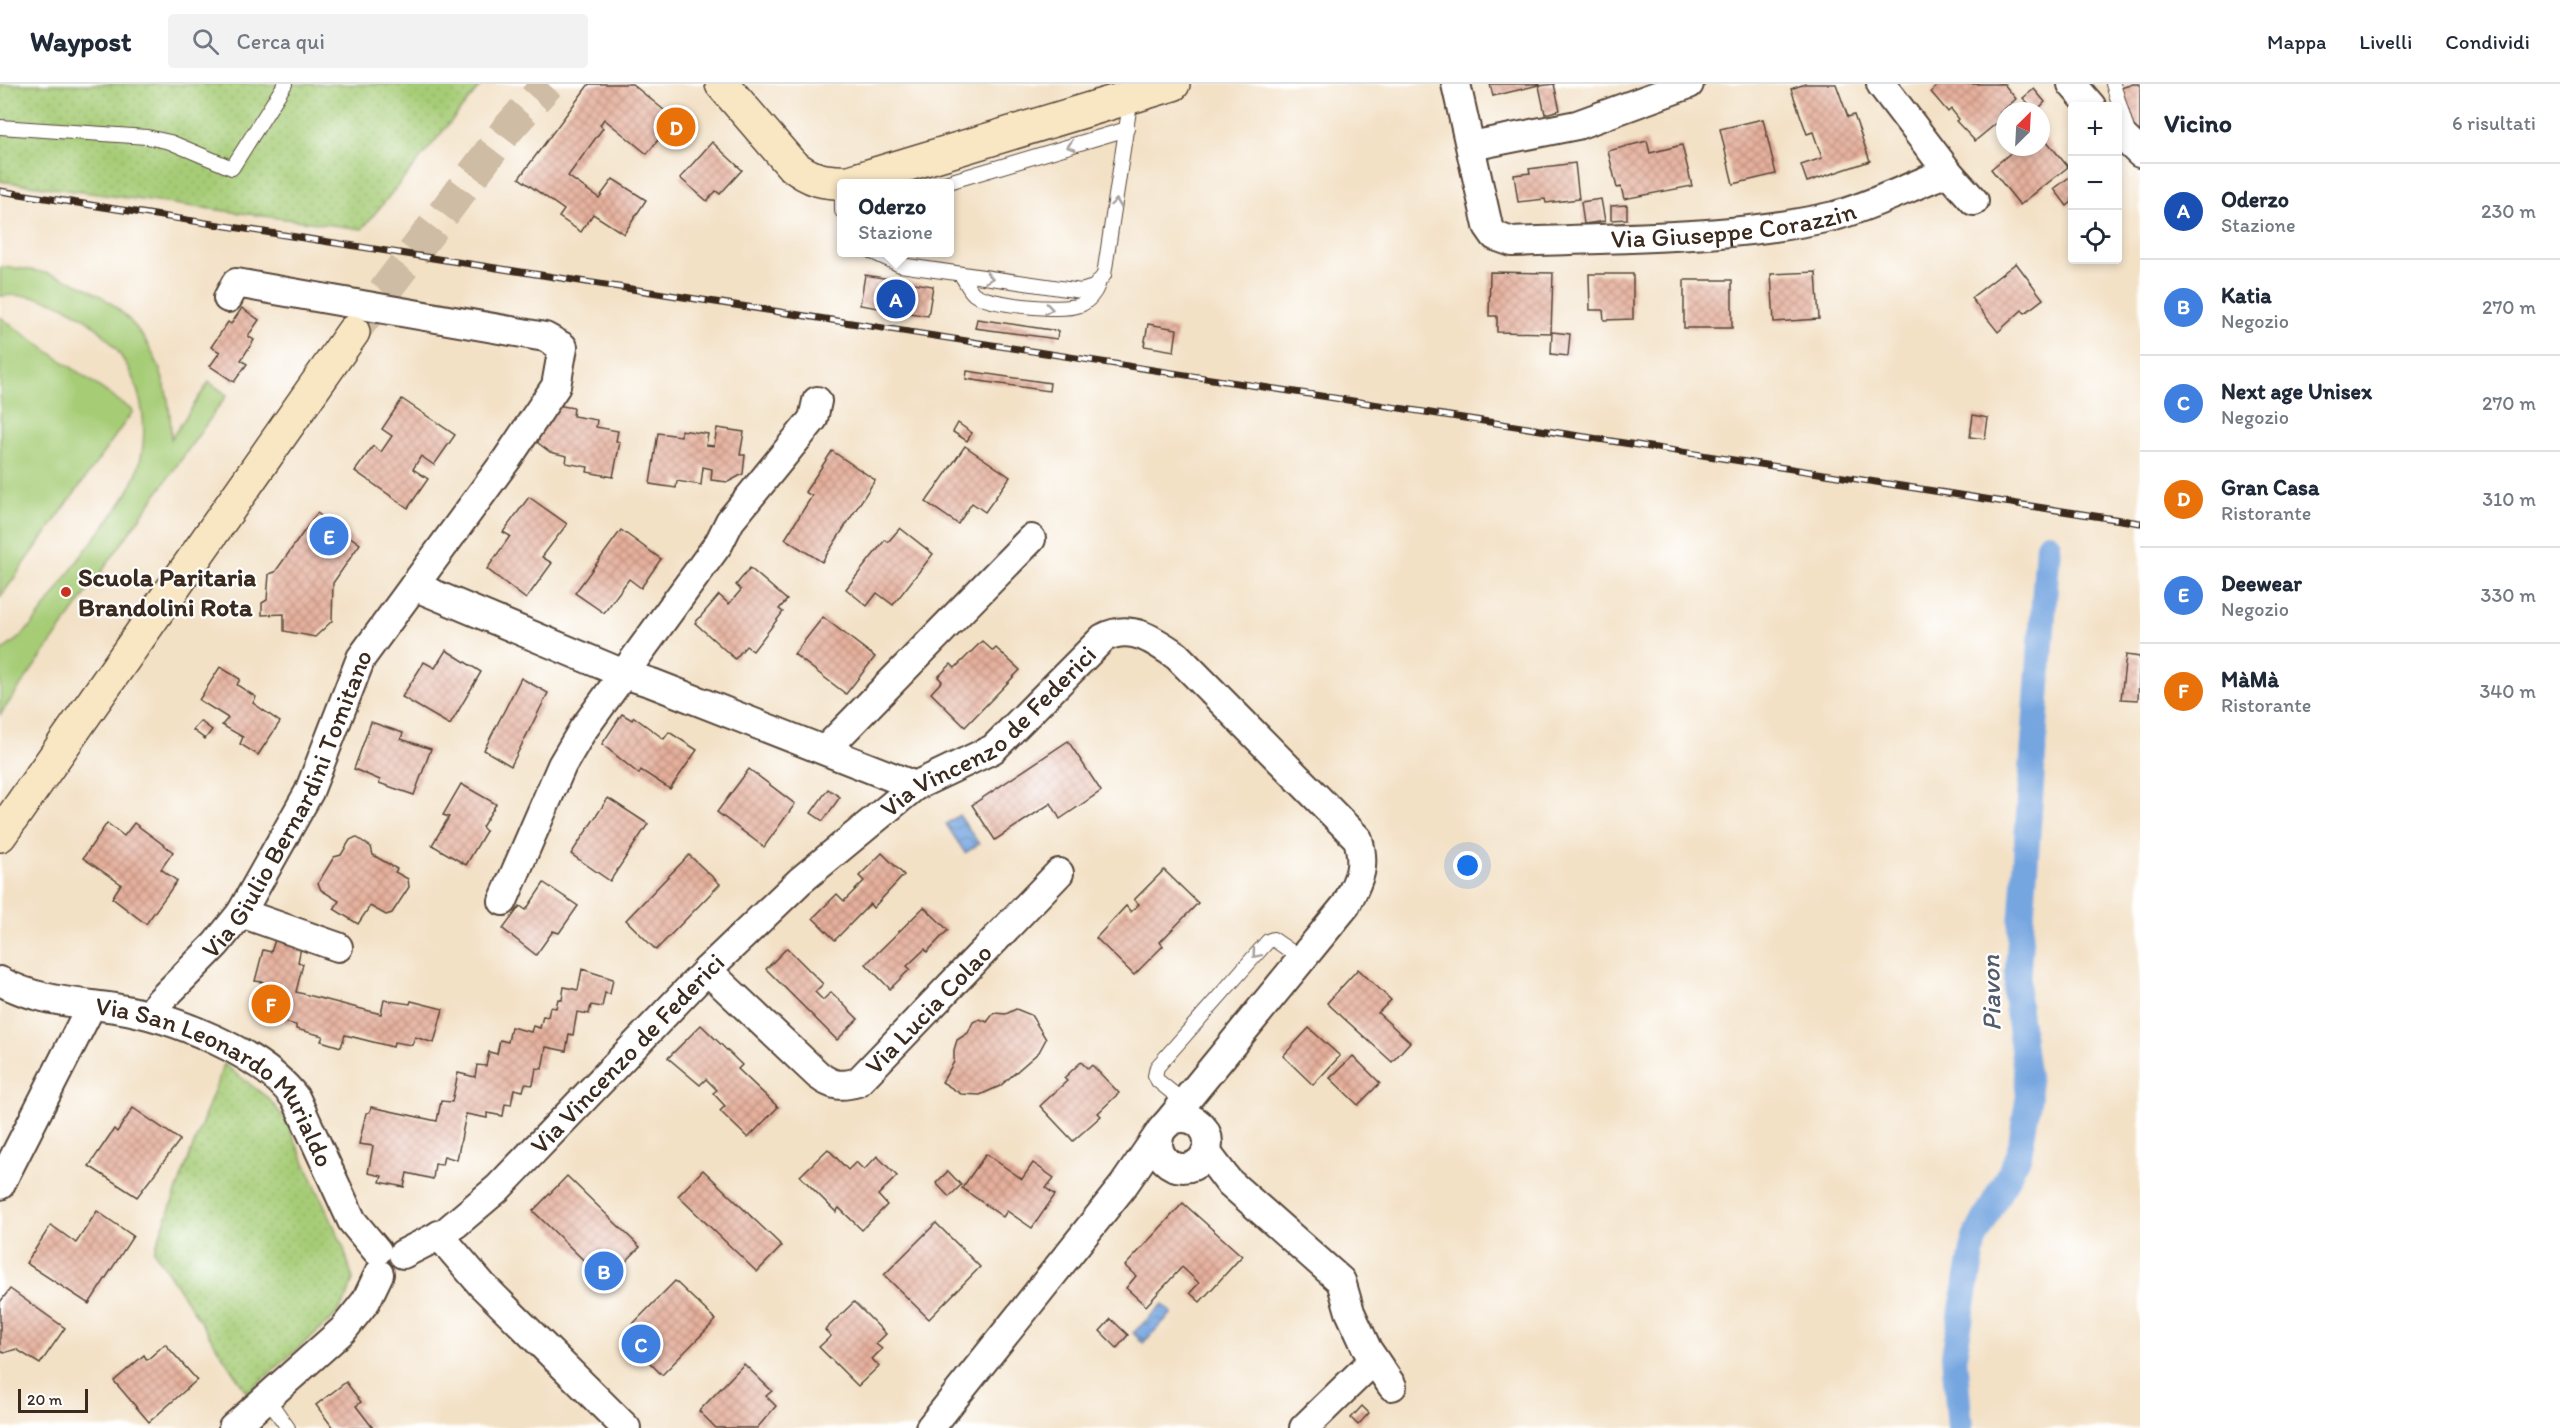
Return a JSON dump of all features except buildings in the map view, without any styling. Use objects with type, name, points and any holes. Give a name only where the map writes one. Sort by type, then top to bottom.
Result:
[{"type":"main road","points":[[722,84],[777,149],[804,175],[837,184]]},
{"type":"main road","points":[[882,179],[1173,84]]},
{"type":"main road","points":[[0,835],[353,332]]},
{"type":"street","name":"Via Giuseppe Corazzin","points":[[1456,84],[1488,226],[1495,236],[1512,242],[1715,233],[1778,227],[1837,215],[1948,172]]},
{"type":"street","points":[[1471,146],[1576,125],[1689,84]]},
{"type":"street","points":[[1881,84],[1948,172],[1974,201]]},
{"type":"street","points":[[2072,84],[2088,102]]},
{"type":"street","name":"Via Giulio Bernardini Tomitano","points":[[151,1015],[158,1003],[216,944],[241,913],[309,792],[361,658],[507,459],[556,386],[564,347],[545,337],[236,283],[228,298]]},
{"type":"street","points":[[503,901],[562,765],[582,731],[718,543],[730,521],[813,419],[817,400]]},
{"type":"street","points":[[825,750],[1031,539]]},
{"type":"street","points":[[414,586],[624,675],[652,682],[915,786]]},
{"type":"street","name":"Via Vincenzo de Federici","points":[[386,1260],[439,1235],[498,1188],[707,970],[800,881],[915,786],[993,749],[1103,638],[1114,632],[1128,631],[1142,634],[1177,656],[1358,839],[1363,857],[1362,871],[1346,905],[1302,959],[1194,1102]]},
{"type":"street","name":"Via Lucia Colao","points":[[707,970],[818,1075],[831,1085],[848,1085],[858,1082],[1059,873]]},
{"type":"street","points":[[241,913],[338,947]]},
{"type":"street","name":"Via San Leonardo Murialdo","points":[[0,981],[40,998],[151,1015],[199,1031],[270,1073],[286,1085],[296,1099],[352,1221],[386,1260]]},
{"type":"street","points":[[0,1185],[91,1006]]},
{"type":"street","points":[[930,1428],[1123,1186],[1164,1128],[1181,1119],[1194,1102]]},
{"type":"street","points":[[1123,1186],[1139,1173],[1154,1167],[1189,1162],[1206,1136],[1194,1102]]},
{"type":"street","points":[[1164,1128],[1158,1146],[1160,1154],[1189,1162],[1227,1181],[1341,1281],[1350,1312],[1374,1360],[1392,1386]]},
{"type":"street","points":[[439,1235],[482,1285],[626,1428]]},
{"type":"street","points":[[233,1428],[343,1330],[366,1301],[386,1260]]},
{"type":"street","points":[[1304,1428],[1374,1360]]},
{"type":"lane","points":[[0,127],[147,137],[170,142],[232,168],[285,84]]},
{"type":"lane","points":[[2113,84],[2130,144]]},
{"type":"lane","points":[[962,274],[973,293],[985,299],[1059,310],[1082,305],[1094,294],[1104,274],[1131,97]]},
{"type":"lane","points":[[954,179],[1127,129]]},
{"type":"lane","points":[[883,257],[900,265],[1081,291],[1094,287],[1104,274]]},
{"type":"lane","points":[[1194,1102],[1158,1081],[1155,1076],[1157,1067],[1268,941],[1273,939],[1302,959]]},
{"type":"lane","points":[[267,1398],[288,1428]]},
{"type":"green space","points":[[0,84],[482,84],[362,229],[0,181]]},
{"type":"green space","points":[[0,268],[39,271],[72,281],[101,296],[125,316],[145,340],[159,369],[168,402],[171,439],[209,382],[227,395],[0,715],[0,652],[22,635],[35,620],[120,505],[137,472],[144,439],[141,406],[131,375],[115,347],[92,324],[65,307],[34,297],[0,296]]},
{"type":"green space","points":[[0,317],[133,411],[0,598]]},
{"type":"green space","points":[[224,1064],[269,1099],[285,1119],[343,1246],[353,1279],[347,1298],[335,1316],[247,1393],[154,1251]]},
{"type":"water","points":[[959,815],[979,844],[965,853],[946,824]]},
{"type":"water","points":[[1163,1304],[1172,1313],[1143,1343],[1133,1333]]},
{"type":"waterway","name":"Piavon","points":[[1960,1428],[1954,1355],[1975,1238],[2019,1155],[2029,1095],[2016,996],[2048,545]]},
{"type":"tunnel","points":[[354,331],[506,131],[548,84]]},
{"type":"railway","points":[[0,191],[2140,523]]},
{"type":"place","name":"Gran Casa","points":[[676,127]]},
{"type":"place","name":"Oderzo","points":[[896,299]]},
{"type":"place","name":"Deewear","points":[[329,536]]},
{"type":"place","name":"Scuola Paritaria Brandolini Rota","points":[[66,592]]},
{"type":"place","name":"MàMà","points":[[271,1004]]},
{"type":"place","name":"Katia","points":[[604,1271]]},
{"type":"place","name":"Next age Unisex","points":[[641,1344]]}]
